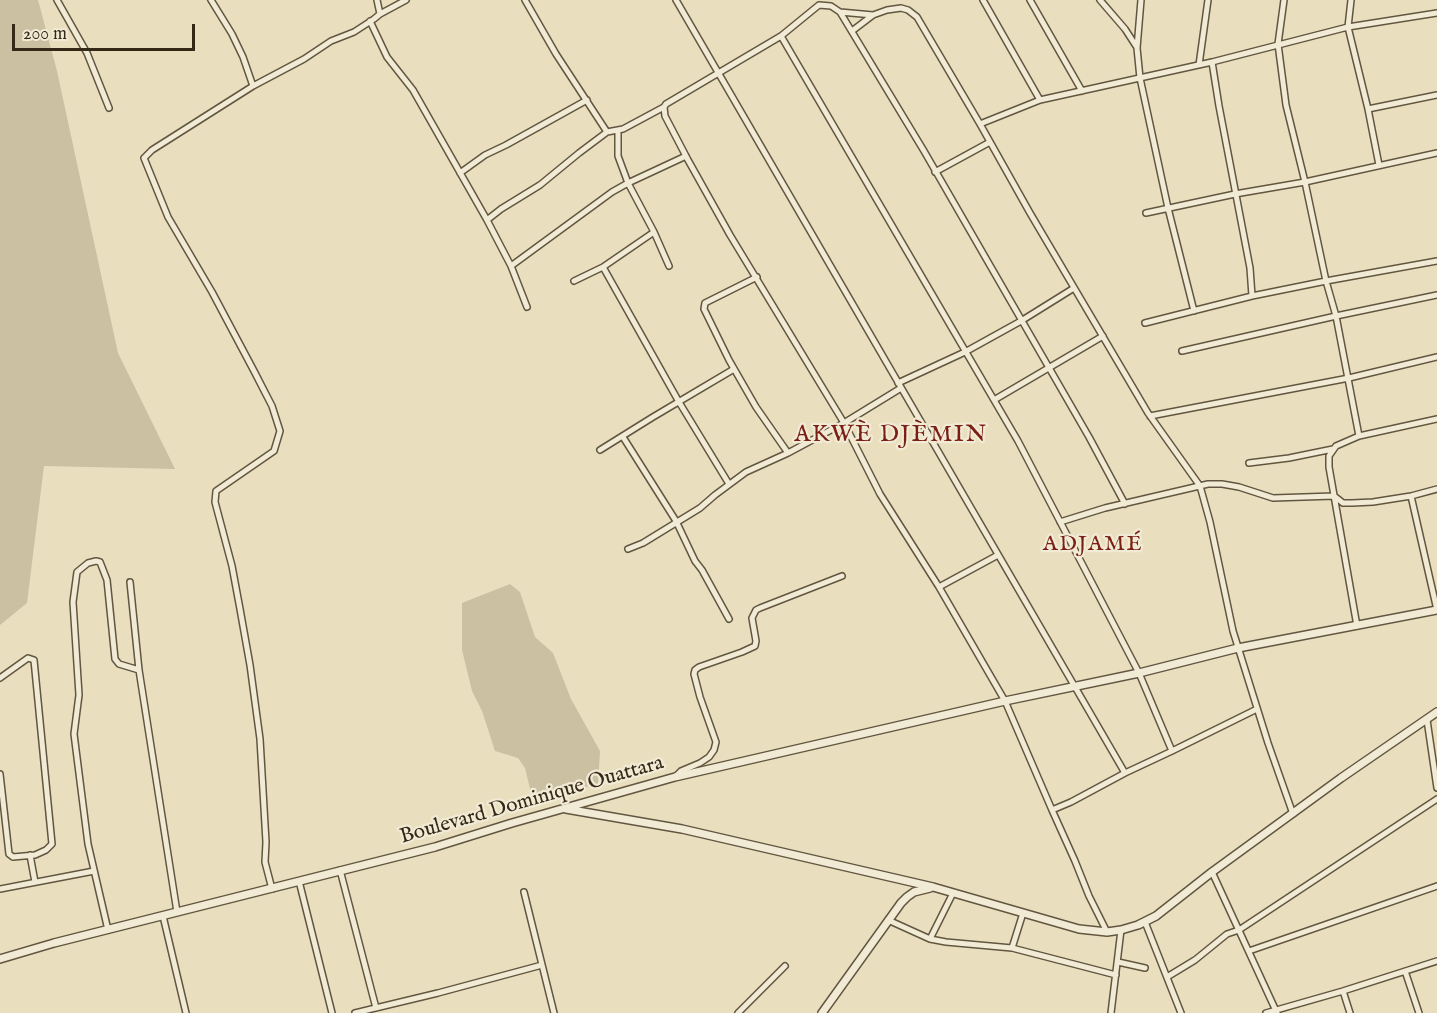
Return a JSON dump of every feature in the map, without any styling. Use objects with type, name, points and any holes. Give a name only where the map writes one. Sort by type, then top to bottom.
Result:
[{"type":"street","points":[[57,0],[87,53],[109,108]]},
{"type":"street","points":[[211,0],[243,57],[252,86]]},
{"type":"street","points":[[377,0],[380,14]]},
{"type":"street","points":[[272,889],[265,862],[266,842],[260,739],[250,664],[231,566],[215,502],[216,491],[274,451],[280,431],[272,406],[254,371],[212,292],[168,218],[144,158],[152,150],[252,86],[331,41],[354,32],[405,0]]},
{"type":"street","points":[[525,0],[556,54],[607,132]]},
{"type":"street","points":[[676,0],[1125,772]]},
{"type":"street","points":[[983,0],[1040,100]]},
{"type":"street","points":[[1030,0],[1082,91]]},
{"type":"street","points":[[1100,0],[1125,29],[1137,48]]},
{"type":"street","points":[[1141,0],[1137,48],[1140,78],[1168,208],[1194,311]]},
{"type":"street","points":[[1199,64],[1208,0]]},
{"type":"street","points":[[1284,0],[1278,44],[1286,105],[1336,316],[1359,436]]},
{"type":"street","points":[[1351,0],[1348,27],[1379,165]]},
{"type":"street","points":[[488,220],[501,209],[540,185],[607,132],[622,129],[664,107],[781,36],[819,5],[829,5],[840,12],[852,31],[1089,437],[1125,504]]},
{"type":"street","points":[[840,12],[873,15],[901,8],[917,17],[1150,416],[1200,486],[1238,648],[1293,814]]},
{"type":"street","points":[[980,124],[1040,100],[1212,62],[1348,27],[1437,13]]},
{"type":"street","points":[[852,31],[873,15]]},
{"type":"street","points":[[370,21],[387,57],[413,90],[488,220],[511,266],[527,307]]},
{"type":"street","points":[[781,36],[1018,441],[1139,673],[1172,751]]},
{"type":"street","points":[[1212,62],[1218,106],[1250,267],[1252,296]]},
{"type":"street","points":[[1368,109],[1437,95]]},
{"type":"street","points":[[460,173],[485,155],[587,100]]},
{"type":"street","points":[[664,107],[665,116],[730,235],[844,423],[880,495],[939,587],[1005,701],[1089,896],[1107,932]]},
{"type":"street","points":[[618,130],[618,156],[628,183],[654,232],[669,267]]},
{"type":"street","points":[[935,172],[990,142]]},
{"type":"street","points":[[1146,213],[1437,153]]},
{"type":"street","points":[[511,266],[612,192],[686,156]]},
{"type":"street","points":[[574,281],[603,267],[654,232]]},
{"type":"street","points":[[1145,323],[1252,296],[1437,261]]},
{"type":"street","points":[[603,267],[679,402],[729,484]]},
{"type":"street","points":[[757,277],[705,303],[704,309],[756,407],[788,453]]},
{"type":"street","points":[[628,549],[643,543],[700,508],[746,472],[844,423],[900,386],[1021,321],[1074,288]]},
{"type":"street","points":[[1182,351],[1437,295]]},
{"type":"street","points":[[994,400],[1103,336]]},
{"type":"street","points":[[1150,416],[1349,378],[1437,357]]},
{"type":"street","points":[[600,450],[734,369]]},
{"type":"street","points":[[1357,626],[1329,456],[1340,443],[1359,436],[1437,419]]},
{"type":"street","points":[[623,437],[676,521],[695,561],[729,619]]},
{"type":"street","points":[[1249,463],[1333,449]]},
{"type":"street","points":[[1060,522],[1200,486],[1222,484],[1273,498],[1334,496],[1343,503],[1373,502],[1437,489]]},
{"type":"street","points":[[1411,496],[1437,610]]},
{"type":"street","points":[[939,587],[998,555]]},
{"type":"street","points":[[108,930],[88,843],[74,734],[79,695],[73,602],[77,572],[88,563],[100,562],[107,580],[115,659],[119,664],[138,670]]},
{"type":"street","points":[[675,777],[681,771],[709,757],[716,742],[700,697],[695,670],[755,646],[756,637],[752,618],[756,610],[842,576]]},
{"type":"street","points":[[130,582],[138,670],[177,912]]},
{"type":"street","name":"Boulevard Dominique Ouattara","points":[[0,958],[435,847],[675,777],[1005,701],[1139,673],[1238,648],[1437,610]]},
{"type":"street","points":[[0,678],[28,658],[34,660],[52,844],[46,850],[14,857],[9,854],[0,774]]},
{"type":"street","points":[[1052,810],[1125,772],[1257,709]]},
{"type":"street","points":[[565,809],[682,830],[933,887],[1079,928],[1107,932],[1121,930],[1156,916],[1341,778],[1437,712]]},
{"type":"street","points":[[1426,720],[1435,757],[1437,788]]},
{"type":"street","points":[[1167,977],[1195,960],[1227,934],[1239,930],[1437,799]]},
{"type":"street","points":[[30,855],[35,882]]},
{"type":"street","points":[[340,870],[376,1008]]},
{"type":"street","points":[[0,889],[94,871]]},
{"type":"street","points":[[1212,873],[1276,1011]]},
{"type":"street","points":[[299,881],[332,1013]]},
{"type":"street","points":[[1249,951],[1437,886]]},
{"type":"street","points":[[822,1013],[907,897],[933,887]]},
{"type":"street","points":[[524,892],[554,1013]]},
{"type":"street","points":[[930,939],[953,893]]},
{"type":"street","points":[[1012,948],[1023,913]]},
{"type":"street","points":[[163,916],[186,1013]]},
{"type":"street","points":[[888,920],[930,939],[1012,948],[1116,975]]},
{"type":"street","points":[[1145,922],[1181,1013]]},
{"type":"street","points":[[1111,1013],[1121,930]]},
{"type":"street","points":[[1266,1013],[1437,961]]},
{"type":"street","points":[[1118,962],[1144,968]]},
{"type":"street","points":[[355,1013],[542,965]]},
{"type":"street","points":[[738,1013],[785,966]]},
{"type":"street","points":[[1405,971],[1419,1013]]},
{"type":"street","points":[[1343,991],[1350,1013]]},
{"type":"shaded area","points":[[0,0],[38,0],[57,71],[118,353],[175,469],[44,466],[27,603],[0,625]]},
{"type":"shaded area","points":[[510,584],[520,592],[535,637],[553,653],[571,699],[600,751],[598,784],[533,801],[525,768],[518,758],[495,751],[482,711],[472,691],[462,650],[462,603]]},
{"type":"district","name":"AKWÈ DJÈMIN","points":[[891,436]]},
{"type":"district","name":"ADJAMÉ","points":[[1093,545]]}]
